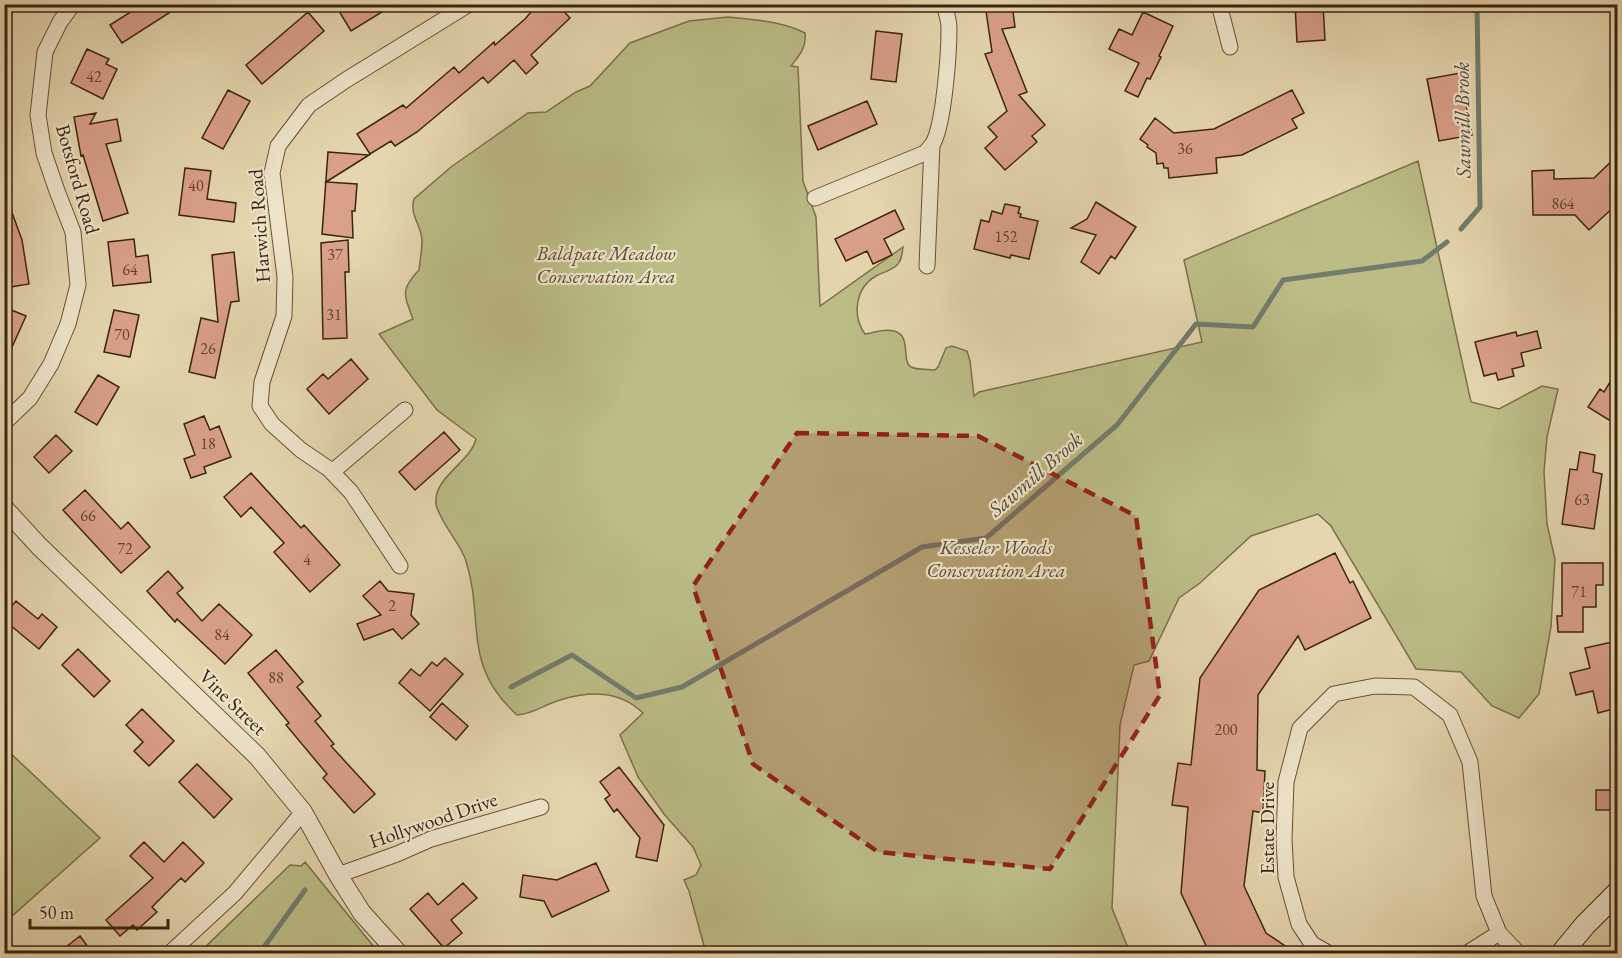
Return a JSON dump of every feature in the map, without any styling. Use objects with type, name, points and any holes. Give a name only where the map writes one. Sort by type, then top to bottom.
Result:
[{"type":"main road","points":[[1561,954],[1617,892]]},
{"type":"street","name":"Botsford Road","points":[[4,423],[30,398],[51,364],[68,324],[78,285],[73,232],[44,153],[38,115],[45,52],[60,22],[73,4]]},
{"type":"street","name":"Harwich Road","points":[[400,566],[351,492],[332,472],[301,450],[272,424],[260,406],[262,382],[284,316],[285,277],[272,173],[278,146],[309,105],[469,4]]},
{"type":"street","points":[[815,198],[925,153],[933,145],[937,137],[943,106],[949,26],[944,4]]},
{"type":"street","points":[[1220,4],[1230,47]]},
{"type":"street","points":[[927,266],[933,145]]},
{"type":"street","points":[[332,472],[405,410]]},
{"type":"street","name":"Vine Street","points":[[4,508],[39,546],[257,756],[303,812],[362,913],[399,954]]},
{"type":"street","name":"Estate Drive","points":[[1330,954],[1312,944],[1299,924],[1286,877],[1284,839],[1286,782],[1300,728],[1335,694],[1375,686],[1414,687],[1450,716],[1470,762],[1484,896],[1499,933],[1519,954]]},
{"type":"street","name":"Hollywood Drive","points":[[338,875],[398,854],[431,839],[541,807]]},
{"type":"street","points":[[169,954],[235,892],[303,812]]},
{"type":"street","points":[[1466,954],[1499,933]]},
{"type":"highlighted area","points":[[797,433],[978,436],[1136,516],[1160,695],[1050,869],[878,852],[753,764],[693,586]]},
{"type":"green space","points":[[728,17],[777,23],[805,33],[804,47],[791,66],[798,67],[803,181],[816,217],[820,306],[903,247],[901,259],[897,265],[869,281],[860,295],[857,311],[861,327],[865,334],[887,330],[899,333],[905,343],[908,364],[916,369],[935,370],[946,348],[952,346],[967,351],[974,396],[979,392],[1202,342],[1184,260],[1418,161],[1471,402],[1499,409],[1542,386],[1558,389],[1547,437],[1544,472],[1547,524],[1555,559],[1551,627],[1539,694],[1519,718],[1492,706],[1461,672],[1416,669],[1331,526],[1318,514],[1251,536],[1200,583],[1179,598],[1149,661],[1134,665],[1120,725],[1112,908],[1130,953],[706,953],[684,880],[696,875],[701,865],[693,847],[664,814],[638,777],[620,735],[643,713],[634,705],[614,696],[593,694],[560,700],[529,713],[517,715],[488,678],[481,660],[466,561],[460,547],[441,518],[436,504],[440,486],[467,455],[476,439],[437,410],[379,334],[413,319],[407,304],[406,288],[419,270],[422,241],[413,210],[414,199],[451,167],[528,113],[546,112],[576,92],[590,86],[630,43],[689,21]]},
{"type":"green space","points":[[4,747],[100,838],[12,916],[4,904]]},
{"type":"green space","points":[[305,862],[379,953],[199,953],[290,865],[301,866]]},
{"type":"building","points":[[143,4],[183,4],[122,43],[110,25]]},
{"type":"building","points":[[350,4],[395,4],[351,31],[339,11]]},
{"type":"building","points":[[538,4],[557,4],[570,18],[531,55],[538,63],[526,74],[514,60],[488,83],[483,77],[417,132],[395,146],[391,141],[370,154],[357,134],[403,105],[406,108],[454,67],[459,73],[494,42],[495,45],[525,19]]},
{"type":"building","points":[[985,4],[1012,4],[1015,27],[1002,29],[1027,92],[1019,95],[1045,125],[1032,136],[1037,142],[1005,170],[985,148],[997,137],[988,127],[1007,111],[985,54],[992,52]]},
{"type":"building","points":[[1295,4],[1323,4],[1325,40],[1297,42]]},
{"type":"building","points":[[308,12],[324,31],[262,84],[246,65]]},
{"type":"building","points":[[1143,12],[1173,26],[1159,56],[1161,57],[1138,97],[1125,91],[1139,63],[1109,49],[1119,29],[1132,35]]},
{"type":"building","points":[[876,31],[902,34],[896,82],[871,79]]},
{"type":"building","points":[[87,49],[109,59],[106,64],[117,69],[103,99],[71,83]]},
{"type":"building","points":[[1460,73],[1472,135],[1439,141],[1427,79]]},
{"type":"building","points":[[228,90],[250,101],[223,149],[202,138]]},
{"type":"building","points":[[1292,90],[1304,113],[1292,119],[1297,128],[1242,155],[1216,158],[1217,173],[1169,178],[1168,168],[1164,168],[1163,163],[1157,164],[1156,153],[1140,139],[1155,118],[1174,133],[1214,129]]},
{"type":"building","points":[[867,101],[877,124],[818,150],[808,126]]},
{"type":"building","points":[[96,113],[90,124],[117,119],[121,141],[106,144],[128,213],[103,221],[83,155],[81,156],[74,117]]},
{"type":"building","points":[[328,152],[369,155],[326,182],[357,184],[355,211],[352,211],[353,238],[322,234]]},
{"type":"building","points":[[1617,156],[1617,204],[1589,230],[1575,215],[1533,215],[1532,171],[1554,170],[1554,179],[1594,178]]},
{"type":"building","points":[[185,168],[211,171],[207,199],[236,203],[234,222],[179,215]]},
{"type":"building","points":[[4,199],[7,199],[22,240],[29,284],[4,288]]},
{"type":"building","points":[[1096,202],[1136,227],[1115,259],[1111,256],[1099,274],[1081,262],[1096,235],[1071,228],[1087,219]]},
{"type":"building","points":[[1005,204],[1020,207],[1018,213],[1021,214],[1020,217],[1038,221],[1029,259],[1011,255],[1010,258],[974,249],[981,220],[989,222],[992,211],[1002,214]]},
{"type":"building","points":[[895,210],[904,229],[884,239],[892,255],[873,264],[867,251],[846,261],[835,239]]},
{"type":"building","points":[[134,239],[136,257],[148,255],[151,282],[113,286],[108,242]]},
{"type":"building","points":[[348,240],[349,272],[345,272],[347,338],[323,339],[321,243]]},
{"type":"building","points":[[234,252],[239,301],[231,302],[215,378],[189,372],[201,318],[218,322],[212,255]]},
{"type":"building","points":[[4,307],[26,316],[4,365]]},
{"type":"building","points":[[114,310],[139,315],[130,357],[104,352]]},
{"type":"building","points":[[1537,331],[1541,348],[1521,353],[1524,366],[1512,369],[1514,376],[1498,380],[1496,373],[1484,376],[1475,342],[1516,332],[1517,336]]},
{"type":"building","points":[[351,359],[368,379],[329,414],[307,389],[323,374],[328,379]]},
{"type":"building","points":[[1617,371],[1617,425],[1588,407],[1600,389],[1604,392]]},
{"type":"building","points":[[98,375],[119,387],[97,425],[75,412]]},
{"type":"building","points":[[204,416],[210,430],[219,426],[231,457],[204,467],[206,473],[191,478],[184,459],[195,455],[184,424]]},
{"type":"building","points":[[444,432],[460,450],[415,490],[399,472]]},
{"type":"building","points":[[56,435],[72,451],[49,473],[34,457]]},
{"type":"building","points":[[1580,452],[1595,455],[1593,472],[1602,474],[1594,529],[1562,524],[1570,469],[1577,470]]},
{"type":"building","points":[[251,473],[301,528],[304,525],[340,565],[310,592],[274,552],[284,543],[251,507],[241,517],[224,497]]},
{"type":"building","points":[[85,490],[121,529],[128,522],[150,547],[121,573],[63,510]]},
{"type":"building","points":[[1335,553],[1350,583],[1353,581],[1371,618],[1305,650],[1298,636],[1258,695],[1257,770],[1265,771],[1263,813],[1253,811],[1244,886],[1266,933],[1297,954],[1210,954],[1181,893],[1188,807],[1172,805],[1178,763],[1191,765],[1200,678],[1259,590]]},
{"type":"building","points":[[1562,563],[1603,563],[1603,585],[1596,585],[1596,607],[1583,607],[1583,632],[1558,632],[1557,616],[1562,616]]},
{"type":"building","points":[[168,571],[183,588],[177,593],[202,621],[219,604],[252,635],[225,664],[177,619],[175,622],[147,591]]},
{"type":"building","points":[[380,581],[388,591],[414,594],[411,615],[419,624],[402,639],[393,629],[364,640],[357,624],[381,615],[363,596]]},
{"type":"building","points":[[16,601],[38,619],[42,614],[57,627],[39,649],[4,620],[4,615]]},
{"type":"building","points":[[1617,641],[1617,708],[1598,713],[1593,691],[1576,695],[1570,673],[1590,668],[1585,648]]},
{"type":"building","points":[[78,649],[110,681],[94,697],[62,665]]},
{"type":"building","points":[[276,650],[303,682],[297,687],[321,716],[315,721],[334,744],[331,746],[375,794],[354,813],[323,778],[327,774],[286,725],[289,723],[248,673]]},
{"type":"building","points":[[445,658],[463,674],[430,711],[399,683],[411,669],[420,676],[432,662],[437,666]]},
{"type":"building","points":[[442,703],[468,726],[456,740],[430,717]]},
{"type":"building","points":[[142,709],[174,741],[149,766],[134,751],[143,742],[126,725]]},
{"type":"building","points":[[197,764],[232,799],[214,818],[179,782]]},
{"type":"building","points":[[619,767],[664,825],[657,861],[636,857],[640,838],[617,809],[614,812],[605,799],[610,795],[600,782]]},
{"type":"building","points":[[1596,790],[1617,790],[1617,810],[1596,810]]},
{"type":"building","points":[[144,842],[164,862],[183,842],[204,863],[185,882],[181,878],[152,907],[157,912],[137,930],[133,925],[120,936],[106,920],[153,878],[130,856]]},
{"type":"building","points":[[596,863],[609,891],[552,917],[544,901],[520,897],[523,875],[557,880]]},
{"type":"building","points":[[463,883],[477,898],[451,920],[462,933],[444,948],[410,909],[428,893],[438,905]]},
{"type":"building","points":[[80,936],[93,954],[57,954]]},
{"type":"waterway","name":"Sawmill Brook","points":[[1461,229],[1480,207],[1477,4]]},
{"type":"waterway","name":"Sawmill Brook","points":[[511,687],[572,655],[636,698],[682,687],[922,547],[986,538],[1117,425],[1196,324],[1253,327],[1283,280],[1422,261],[1447,242]]},
{"type":"waterway","name":"Sawmill Brook","points":[[259,954],[305,890]]},
{"type":"park label","name":"Baldpate Meadow Conservation Area","points":[[606,264]]},
{"type":"park label","name":"Kesseler Woods Conservation Area","points":[[996,558]]}]
